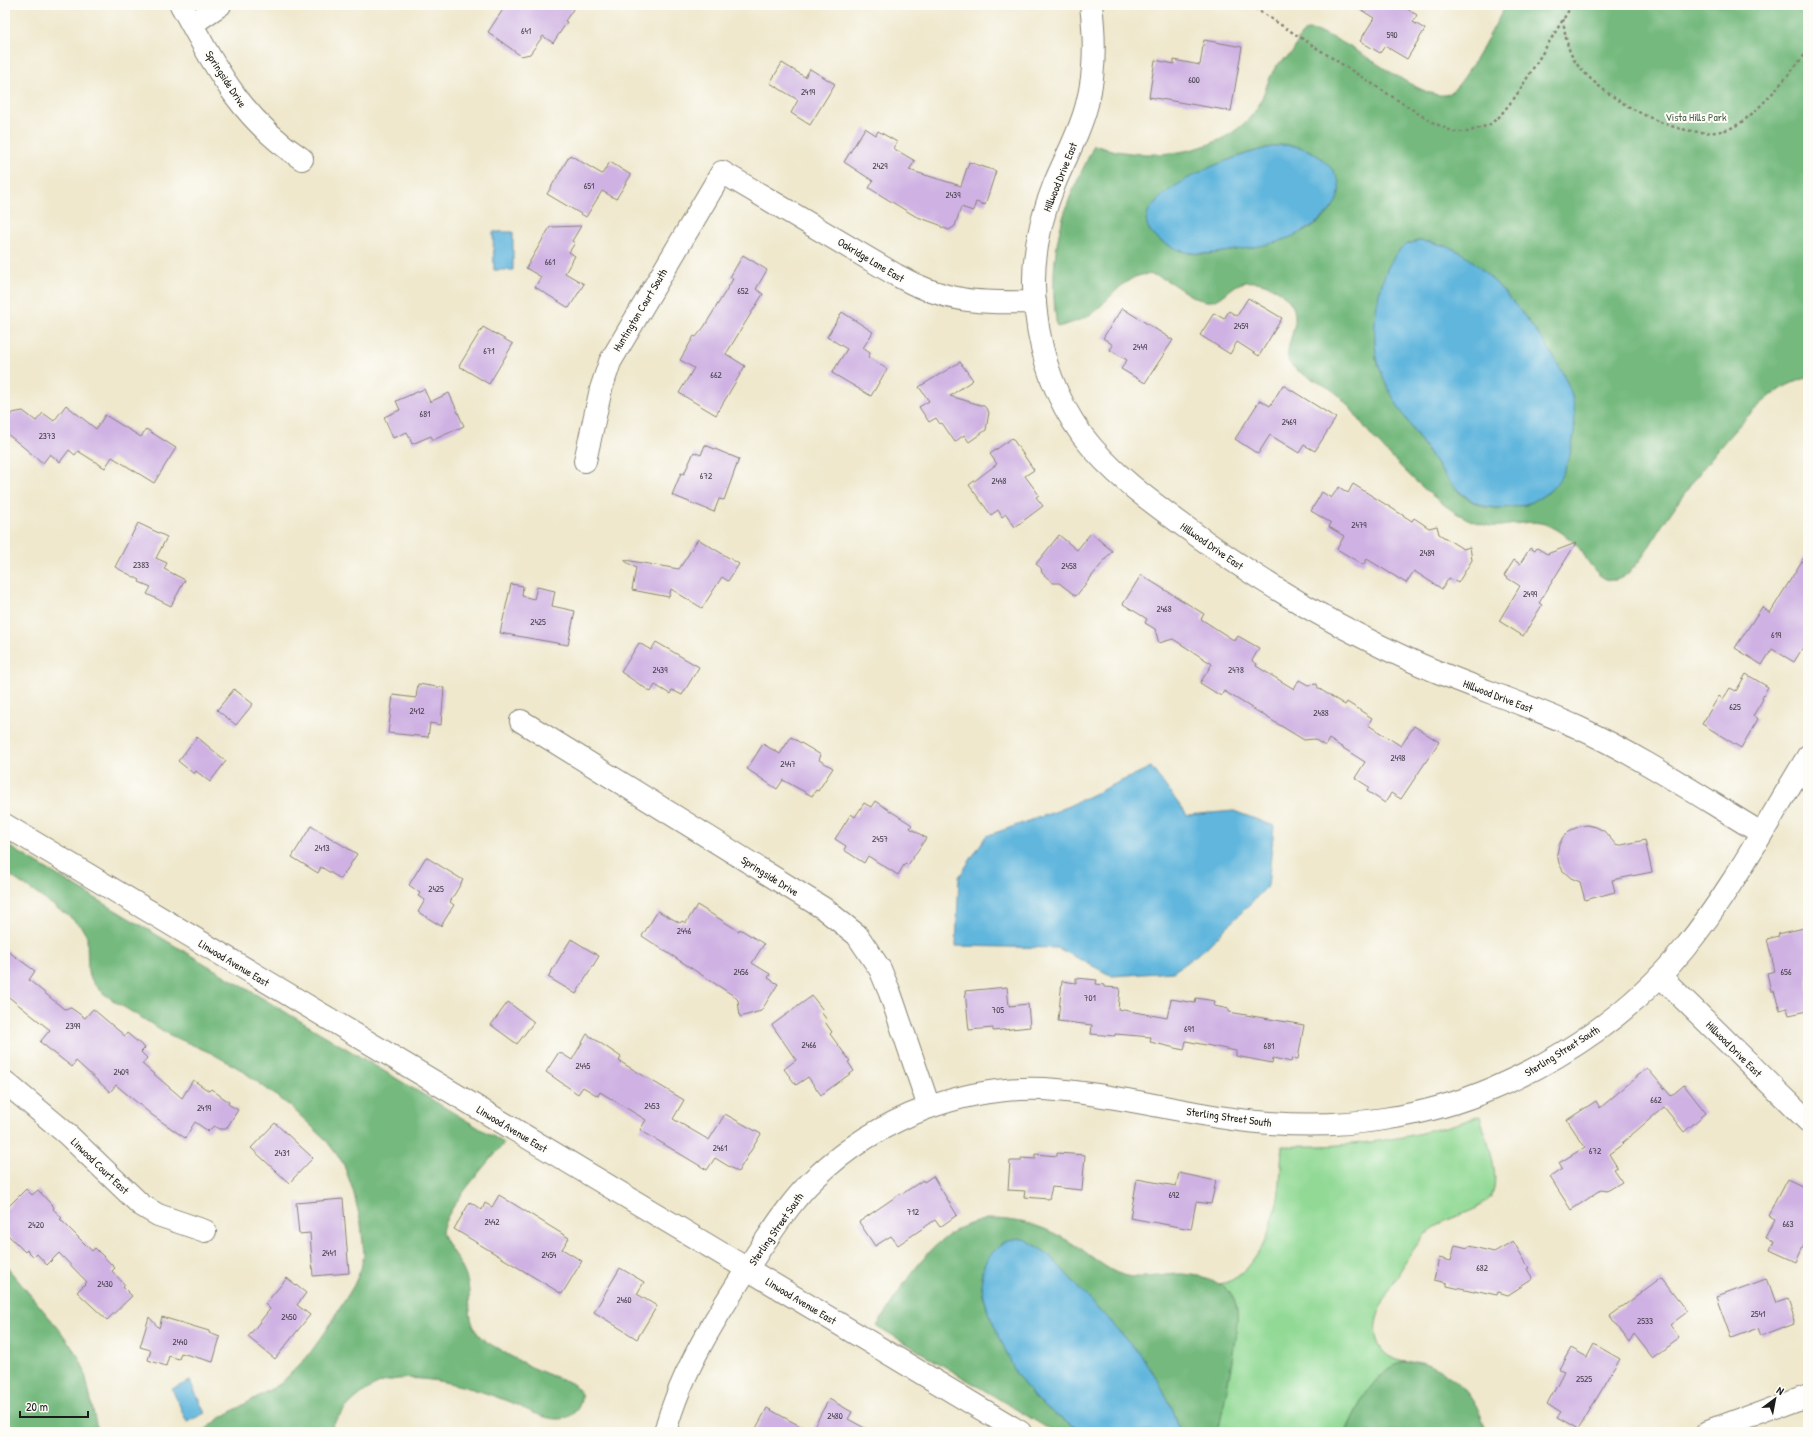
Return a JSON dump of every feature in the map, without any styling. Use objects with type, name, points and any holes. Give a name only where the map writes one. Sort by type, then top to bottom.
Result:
[{"type":"street","name":"Springside Drive","points":[[181,5],[219,72],[237,99],[260,126],[288,150],[302,159]]},
{"type":"street","points":[[192,24],[220,5]]},
{"type":"street","name":"Hillwood Drive East","points":[[1091,5],[1094,55],[1090,91],[1082,121],[1054,184],[1042,222],[1036,253],[1035,302],[1040,336],[1050,376],[1081,433],[1105,462],[1128,483],[1199,538],[1276,588],[1357,634],[1419,664],[1552,717],[1602,739],[1646,763],[1761,833]]},
{"type":"street","name":"Oakridge Lane East","points":[[722,172],[889,271],[921,288],[945,297],[969,301],[1035,302]]},
{"type":"street","name":"Huntington Court South","points":[[585,461],[601,389],[610,362],[722,172]]},
{"type":"street","name":"Springside Drive","points":[[521,721],[822,908],[857,935],[874,957],[886,982],[929,1107]]},
{"type":"street","name":"Sterling Street South","points":[[666,1432],[674,1402],[685,1375],[703,1340],[747,1269],[783,1215],[816,1177],[850,1148],[887,1125],[929,1107],[956,1099],[983,1093],[1023,1089],[1047,1089],[1086,1094],[1227,1119],[1265,1123],[1337,1124],[1385,1119],[1415,1113],[1496,1088],[1564,1053],[1602,1026],[1643,993],[1660,976],[1704,923],[1808,756]]},
{"type":"street","name":"Linwood Avenue East","points":[[5,825],[1020,1432]]},
{"type":"street","name":"Hillwood Drive East","points":[[1660,976],[1808,1121]]},
{"type":"street","name":"Linwood Court East","points":[[5,1082],[61,1129],[141,1205],[158,1215],[205,1231]]},
{"type":"street","points":[[1708,1432],[1808,1395]]},
{"type":"path","points":[[1250,5],[1430,121],[1454,132],[1467,132],[1489,125],[1509,106],[1572,5]]},
{"type":"path","points":[[1563,19],[1569,49],[1575,62],[1589,77],[1613,96],[1637,110],[1666,125],[1697,133],[1722,131],[1734,127],[1744,120],[1757,109],[1808,51]]},
{"type":"green space","name":"Vista Hills Park","points":[[1506,5],[1808,5],[1808,377],[1788,385],[1776,392],[1745,419],[1701,471],[1663,524],[1640,560],[1623,577],[1615,580],[1608,580],[1596,572],[1579,548],[1563,533],[1552,527],[1536,522],[1498,526],[1485,525],[1458,514],[1431,494],[1404,470],[1381,446],[1336,393],[1300,372],[1289,363],[1288,349],[1294,328],[1295,314],[1293,307],[1284,295],[1270,286],[1262,283],[1246,282],[1235,286],[1216,300],[1207,301],[1190,295],[1165,279],[1147,274],[1138,276],[1125,283],[1090,315],[1067,325],[1057,327],[1054,277],[1057,243],[1065,211],[1071,195],[1094,145],[1113,150],[1157,154],[1179,152],[1200,147],[1220,139],[1238,128],[1253,114],[1260,103],[1275,68],[1291,54],[1302,34],[1308,30],[1323,33],[1342,42],[1423,90],[1438,95],[1450,93],[1457,87],[1472,65]],"holes":[[[1281,145],[1300,147],[1316,155],[1329,167],[1339,183],[1332,208],[1321,220],[1310,228],[1299,234],[1274,242],[1236,250],[1201,254],[1190,253],[1173,248],[1162,242],[1149,230],[1153,205],[1181,184],[1230,160]],[[1418,241],[1431,242],[1454,249],[1466,256],[1491,279],[1533,327],[1565,379],[1575,425],[1569,459],[1564,471],[1549,492],[1526,505],[1496,508],[1484,507],[1461,494],[1441,471],[1401,411],[1385,380],[1376,358],[1375,340],[1381,287],[1389,265],[1408,244]]]},
{"type":"green space","points":[[5,844],[504,1143],[458,1200],[444,1224],[442,1233],[466,1277],[469,1290],[471,1320],[478,1334],[489,1343],[521,1362],[574,1385],[581,1394],[578,1408],[566,1418],[551,1418],[490,1395],[453,1384],[434,1380],[398,1379],[383,1382],[359,1396],[345,1409],[328,1432],[202,1432],[222,1417],[280,1384],[307,1357],[326,1331],[354,1285],[361,1269],[364,1254],[361,1223],[353,1190],[343,1163],[325,1139],[290,1106],[240,1069],[211,1053],[170,1035],[103,993],[94,984],[88,973],[87,937],[82,928],[70,917],[5,872]]},
{"type":"green space","points":[[1480,1116],[1494,1167],[1494,1188],[1491,1196],[1481,1206],[1438,1225],[1425,1235],[1393,1283],[1377,1319],[1376,1334],[1381,1349],[1392,1358],[1407,1362],[1386,1372],[1377,1380],[1362,1400],[1346,1432],[1218,1432],[1231,1367],[1237,1313],[1235,1304],[1231,1297],[1219,1284],[1231,1280],[1242,1273],[1259,1251],[1266,1237],[1278,1198],[1282,1146],[1333,1145],[1382,1140],[1431,1131]]},
{"type":"green space","points":[[987,1219],[1001,1219],[1025,1223],[1047,1230],[1081,1249],[1113,1271],[1121,1274],[1137,1277],[1187,1274],[1214,1281],[1228,1291],[1236,1306],[1237,1322],[1230,1374],[1218,1432],[1180,1432],[1173,1410],[1140,1354],[1078,1287],[981,1276],[983,1294],[988,1312],[1033,1396],[1057,1416],[1083,1432],[1054,1432],[877,1326],[912,1273],[933,1249],[958,1229],[968,1224]]},
{"type":"green space","points":[[5,1265],[59,1329],[78,1356],[84,1369],[96,1424],[100,1432],[5,1432]]},
{"type":"green space","points":[[1416,1361],[1430,1365],[1442,1371],[1462,1386],[1477,1407],[1487,1432],[1346,1432],[1366,1393],[1380,1376],[1398,1364]]},
{"type":"water","points":[[1281,145],[1295,146],[1313,153],[1329,166],[1337,178],[1339,190],[1336,201],[1329,212],[1307,229],[1270,244],[1210,254],[1182,251],[1164,243],[1150,230],[1147,222],[1147,214],[1153,205],[1164,194],[1178,184],[1212,166],[1249,153]]},
{"type":"water","points":[[493,232],[513,232],[513,270],[494,270]]},
{"type":"water","points":[[1418,241],[1431,242],[1449,247],[1466,256],[1480,267],[1528,320],[1543,340],[1566,379],[1574,403],[1575,418],[1570,453],[1564,471],[1557,482],[1549,492],[1534,501],[1509,508],[1488,507],[1463,495],[1443,474],[1400,410],[1384,380],[1375,346],[1375,317],[1381,287],[1392,260],[1399,251],[1407,244]]},
{"type":"water","points":[[1151,767],[1187,815],[1234,811],[1274,826],[1268,886],[1206,948],[1173,972],[1112,976],[1058,948],[956,946],[959,877],[986,836],[1060,810]]},
{"type":"water","points":[[1019,1238],[1027,1240],[1048,1254],[1140,1354],[1158,1380],[1173,1410],[1180,1432],[1083,1432],[1057,1416],[1033,1396],[1016,1374],[988,1312],[981,1284],[984,1265],[989,1256],[1003,1242]]},
{"type":"water","points":[[190,1381],[205,1413],[187,1422],[172,1389]]},
{"type":"building","points":[[506,5],[576,5],[553,43],[543,36],[530,54],[521,56],[488,32]]},
{"type":"building","points":[[1353,5],[1400,5],[1417,15],[1413,22],[1425,29],[1407,59],[1385,46],[1380,53],[1360,41],[1374,18]]},
{"type":"building","points":[[1204,40],[1242,47],[1231,111],[1149,97],[1155,60],[1174,64],[1174,60],[1200,65]]},
{"type":"building","points":[[782,63],[805,77],[810,69],[835,84],[810,125],[791,113],[798,100],[770,83]]},
{"type":"building","points":[[865,128],[876,135],[878,131],[897,142],[893,148],[915,161],[909,170],[961,186],[969,162],[996,171],[985,205],[976,202],[973,211],[961,207],[955,226],[949,230],[915,216],[869,188],[873,181],[844,162]]},
{"type":"building","points":[[570,155],[602,174],[610,162],[631,175],[616,199],[602,191],[586,217],[547,194]]},
{"type":"building","points":[[581,226],[572,241],[575,243],[569,252],[575,256],[565,273],[584,284],[569,308],[535,287],[541,277],[526,268],[550,227]]},
{"type":"building","points":[[743,255],[767,270],[756,289],[763,294],[726,354],[745,366],[716,415],[679,393],[694,368],[680,360],[694,336],[696,337],[704,327],[733,279],[730,277]]},
{"type":"building","points":[[1248,298],[1282,318],[1259,356],[1237,342],[1230,354],[1200,335],[1214,313],[1224,319],[1229,311],[1237,316]]},
{"type":"building","points":[[1122,308],[1173,340],[1145,383],[1121,369],[1127,360],[1110,350],[1113,345],[1103,338]]},
{"type":"building","points":[[842,312],[873,332],[863,348],[870,353],[868,357],[887,369],[871,396],[832,373],[847,349],[827,337]]},
{"type":"building","points":[[483,327],[513,344],[489,384],[459,366]]},
{"type":"building","points":[[960,362],[973,380],[950,396],[984,406],[989,412],[986,430],[969,442],[964,435],[955,442],[942,423],[940,424],[936,418],[929,422],[919,407],[929,401],[919,387]]},
{"type":"building","points":[[1283,385],[1336,418],[1315,451],[1304,445],[1299,453],[1270,435],[1258,454],[1235,439],[1260,400],[1270,406]]},
{"type":"building","points":[[424,389],[430,402],[449,393],[464,426],[433,440],[431,436],[412,444],[407,432],[393,438],[384,417],[400,410],[396,401]]},
{"type":"building","points":[[66,405],[96,429],[105,415],[141,437],[146,429],[176,448],[154,483],[112,457],[105,468],[78,451],[75,455],[69,450],[60,462],[50,454],[43,463],[6,433],[5,421],[12,413],[23,411],[36,421],[43,413],[54,421]]},
{"type":"building","points":[[1012,438],[1034,470],[1025,476],[1039,495],[1036,497],[1043,506],[1015,527],[1006,514],[1002,517],[998,510],[991,515],[969,485],[997,464],[990,454]]},
{"type":"building","points":[[705,445],[739,459],[724,500],[719,499],[714,512],[672,495],[681,473],[684,474],[694,452],[701,455]]},
{"type":"building","points":[[1353,484],[1412,521],[1414,518],[1429,528],[1437,526],[1439,534],[1463,549],[1470,547],[1472,560],[1458,583],[1449,578],[1442,589],[1414,571],[1406,583],[1367,559],[1363,565],[1337,549],[1344,536],[1329,527],[1331,523],[1311,511],[1322,492],[1331,498],[1339,487],[1348,493]]},
{"type":"building","points":[[138,523],[167,537],[156,558],[167,563],[164,569],[185,580],[171,606],[147,594],[151,587],[139,582],[140,580],[115,567]]},
{"type":"building","points":[[1091,533],[1112,551],[1076,596],[1059,583],[1053,583],[1042,573],[1041,568],[1036,564],[1059,535],[1077,550]]},
{"type":"building","points":[[698,539],[739,564],[728,581],[722,577],[702,608],[671,589],[669,597],[632,590],[636,568],[625,560],[679,569]]},
{"type":"building","points":[[1576,543],[1539,603],[1542,605],[1523,636],[1499,621],[1520,586],[1504,576],[1514,560],[1520,564],[1530,548],[1535,551],[1537,548],[1547,554]]},
{"type":"building","points":[[1808,551],[1808,639],[1794,662],[1772,649],[1762,665],[1735,648],[1762,607],[1770,613]]},
{"type":"building","points":[[1141,575],[1204,614],[1201,619],[1235,641],[1238,636],[1259,648],[1252,661],[1257,664],[1256,666],[1294,689],[1299,680],[1308,685],[1317,684],[1318,688],[1345,705],[1347,702],[1372,718],[1368,725],[1401,746],[1414,726],[1439,742],[1401,799],[1391,793],[1385,803],[1367,791],[1369,787],[1355,778],[1365,762],[1329,739],[1325,746],[1314,739],[1304,740],[1224,691],[1221,696],[1200,683],[1212,664],[1173,639],[1159,643],[1155,629],[1145,623],[1147,619],[1123,604]]},
{"type":"building","points":[[511,584],[523,586],[522,596],[534,599],[537,587],[555,591],[552,606],[575,611],[568,645],[500,633]]},
{"type":"building","points":[[656,642],[699,667],[682,695],[672,690],[670,694],[655,685],[651,692],[621,672],[639,643],[651,650]]},
{"type":"building","points":[[1746,674],[1768,687],[1753,716],[1758,719],[1741,748],[1702,724],[1719,696],[1723,699],[1730,688],[1736,691]]},
{"type":"building","points":[[418,684],[444,688],[441,725],[430,723],[428,737],[388,733],[393,695],[416,698]]},
{"type":"building","points":[[234,689],[253,704],[236,725],[217,710]]},
{"type":"building","points":[[197,737],[226,761],[210,782],[196,771],[194,774],[178,761]]},
{"type":"building","points":[[791,737],[821,755],[819,760],[833,768],[818,791],[816,790],[812,796],[783,780],[777,789],[747,769],[763,744],[780,754]]},
{"type":"building","points":[[875,801],[912,825],[910,828],[926,838],[908,865],[905,863],[898,875],[868,856],[864,863],[844,850],[846,846],[835,839],[851,814],[855,817],[864,803],[871,807]]},
{"type":"building","points":[[1587,825],[1604,831],[1617,846],[1645,840],[1652,872],[1612,880],[1615,892],[1585,900],[1580,882],[1571,878],[1563,871],[1557,854],[1563,837],[1569,831]]},
{"type":"building","points":[[311,826],[357,854],[341,879],[321,867],[318,873],[292,857]]},
{"type":"building","points":[[426,857],[463,880],[450,902],[454,905],[441,926],[418,912],[425,900],[418,896],[420,893],[409,885]]},
{"type":"building","points":[[697,905],[739,931],[740,929],[764,944],[752,963],[770,974],[768,978],[778,984],[761,1011],[740,1017],[738,1000],[734,996],[642,936],[658,911],[680,923],[682,921],[686,923]]},
{"type":"building","points":[[1804,928],[1808,947],[1808,1011],[1789,1015],[1787,1008],[1780,1010],[1774,991],[1771,991],[1767,973],[1775,971],[1767,939],[1779,936],[1778,934]]},
{"type":"building","points":[[571,939],[599,956],[576,994],[548,977]]},
{"type":"building","points":[[5,949],[35,971],[29,980],[64,1009],[71,1008],[85,1018],[93,1009],[125,1036],[127,1033],[145,1048],[141,1052],[147,1058],[142,1064],[182,1098],[193,1080],[209,1091],[211,1089],[229,1102],[228,1104],[238,1110],[226,1129],[219,1129],[214,1126],[208,1131],[195,1122],[185,1138],[152,1115],[116,1085],[110,1092],[76,1061],[72,1067],[40,1042],[50,1030],[5,994]]},
{"type":"building","points":[[1076,978],[1097,980],[1096,984],[1104,985],[1104,987],[1120,988],[1118,1009],[1167,1018],[1171,999],[1195,1003],[1196,998],[1215,1001],[1214,1006],[1229,1009],[1229,1012],[1304,1025],[1298,1059],[1292,1058],[1291,1062],[1273,1058],[1272,1063],[1236,1056],[1236,1051],[1186,1041],[1184,1050],[1150,1042],[1151,1037],[1091,1034],[1092,1025],[1058,1021],[1062,981],[1076,983]]},
{"type":"building","points":[[1007,987],[1009,1006],[1028,1004],[1030,1027],[993,1031],[993,1028],[969,1030],[965,991]]},
{"type":"building","points":[[812,996],[823,1010],[821,1012],[827,1020],[825,1022],[832,1032],[830,1034],[850,1061],[848,1062],[854,1071],[821,1095],[808,1077],[796,1085],[784,1069],[796,1060],[772,1025]]},
{"type":"building","points":[[508,1002],[534,1022],[517,1044],[491,1025]]},
{"type":"building","points":[[587,1034],[621,1057],[619,1061],[684,1100],[673,1119],[709,1140],[725,1114],[761,1134],[738,1172],[715,1158],[707,1170],[640,1130],[646,1120],[600,1092],[598,1096],[583,1087],[578,1094],[546,1072],[559,1052],[572,1060]]},
{"type":"building","points":[[1647,1068],[1671,1096],[1684,1085],[1706,1113],[1684,1132],[1664,1107],[1622,1143],[1623,1144],[1609,1154],[1617,1167],[1613,1169],[1622,1182],[1607,1191],[1601,1190],[1571,1210],[1550,1177],[1562,1169],[1559,1163],[1585,1147],[1567,1120],[1596,1101],[1600,1108]]},
{"type":"building","points":[[275,1123],[313,1158],[289,1183],[251,1148]]},
{"type":"building","points":[[1057,1153],[1085,1155],[1082,1190],[1052,1187],[1049,1199],[1024,1197],[1025,1191],[1008,1190],[1010,1161],[1021,1161],[1021,1158],[1035,1159],[1035,1154],[1057,1156]]},
{"type":"building","points":[[1179,1173],[1216,1181],[1211,1204],[1196,1202],[1191,1229],[1130,1218],[1137,1179],[1176,1186]]},
{"type":"building","points":[[933,1176],[957,1215],[940,1227],[935,1220],[898,1245],[891,1236],[875,1246],[859,1222],[901,1193],[902,1194],[923,1180],[924,1182]]},
{"type":"building","points":[[1787,1179],[1808,1189],[1808,1236],[1796,1262],[1770,1250],[1774,1240],[1766,1237],[1775,1219],[1768,1215]]},
{"type":"building","points":[[26,1189],[32,1195],[38,1190],[54,1207],[53,1209],[62,1218],[60,1219],[92,1251],[95,1248],[115,1268],[112,1271],[125,1285],[123,1287],[132,1296],[107,1320],[77,1292],[87,1282],[59,1253],[47,1265],[37,1254],[34,1257],[27,1250],[25,1252],[5,1232],[5,1210]]},
{"type":"building","points":[[499,1195],[569,1238],[562,1249],[582,1261],[562,1294],[454,1229],[470,1202],[482,1210],[485,1203],[492,1207]]},
{"type":"building","points":[[343,1199],[349,1273],[313,1276],[310,1233],[299,1234],[296,1203]]},
{"type":"building","points":[[1513,1241],[1529,1268],[1527,1269],[1533,1279],[1508,1295],[1498,1292],[1497,1295],[1474,1290],[1474,1292],[1447,1286],[1447,1283],[1434,1280],[1439,1258],[1451,1261],[1455,1245],[1468,1248],[1469,1246],[1494,1252]]},
{"type":"building","points":[[620,1268],[644,1282],[637,1294],[657,1306],[637,1339],[594,1312]]},
{"type":"building","points":[[287,1278],[306,1293],[297,1305],[310,1315],[275,1359],[248,1337],[270,1309],[265,1304]]},
{"type":"building","points":[[1661,1278],[1687,1312],[1670,1325],[1679,1337],[1652,1357],[1634,1334],[1629,1342],[1610,1316]]},
{"type":"building","points":[[1766,1279],[1775,1304],[1787,1300],[1795,1323],[1762,1336],[1759,1328],[1732,1338],[1717,1297]]},
{"type":"building","points":[[149,1317],[159,1328],[162,1317],[209,1331],[209,1333],[220,1337],[213,1362],[181,1353],[179,1359],[169,1356],[166,1366],[148,1360],[151,1350],[140,1347]]},
{"type":"building","points":[[1594,1344],[1620,1359],[1578,1430],[1557,1418],[1561,1413],[1547,1404],[1564,1371],[1559,1369],[1571,1348],[1587,1357]]},
{"type":"building","points":[[829,1399],[852,1412],[848,1419],[872,1432],[811,1432]]},
{"type":"building","points":[[767,1408],[811,1432],[754,1432]]}]
